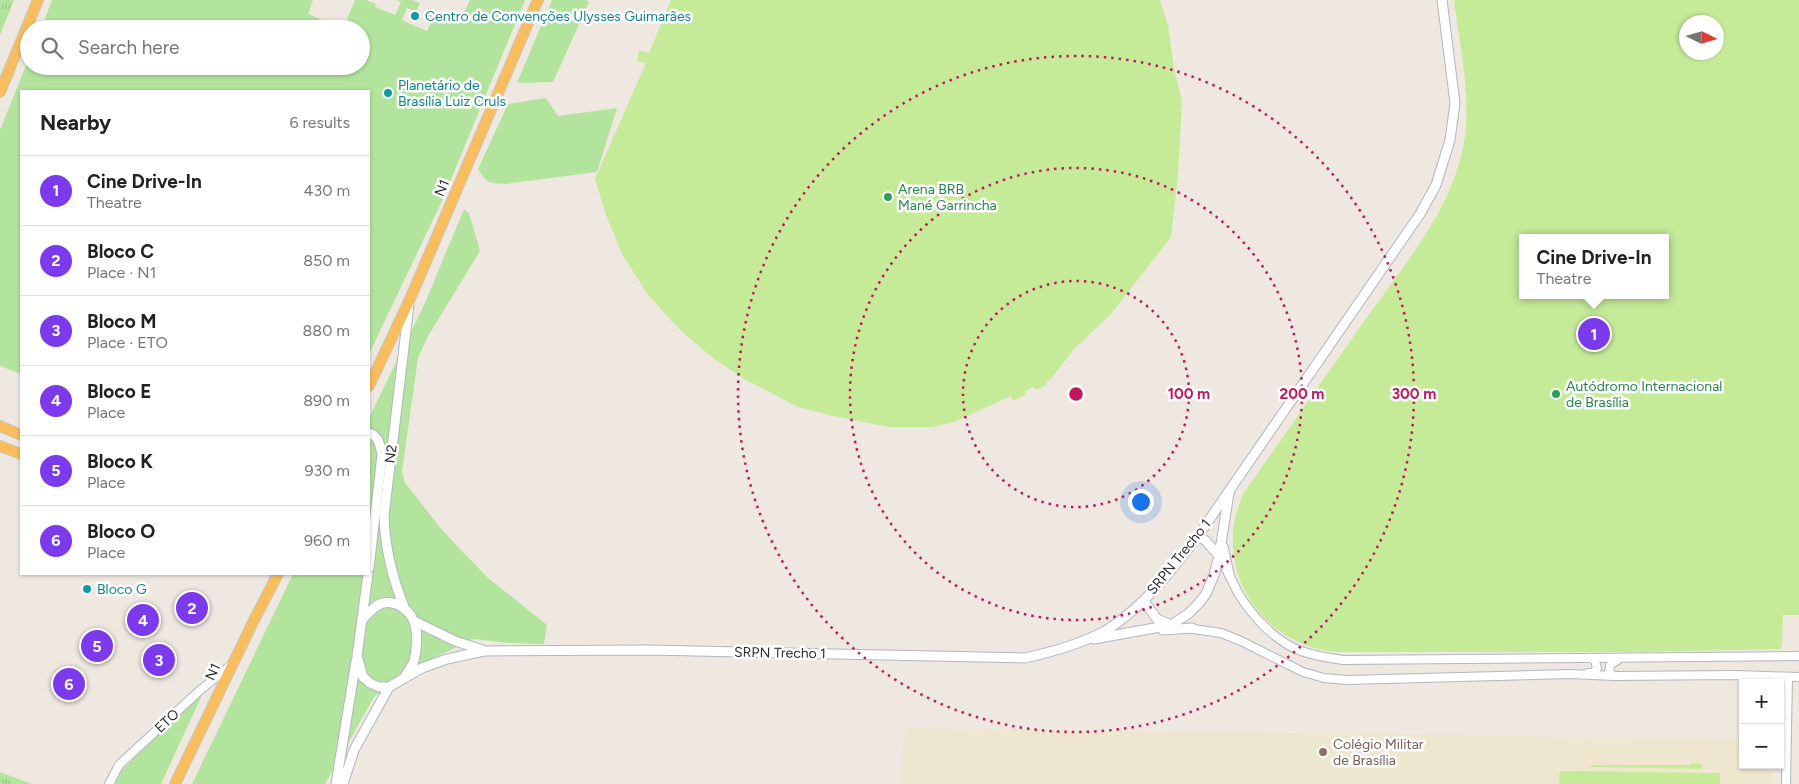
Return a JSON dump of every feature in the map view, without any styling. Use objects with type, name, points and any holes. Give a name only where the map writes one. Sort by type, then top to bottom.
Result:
[{"type":"highway","points":[[30,20],[38,0]]},
{"type":"highway","name":"N1","points":[[370,384],[410,299],[538,0]]},
{"type":"highway","points":[[0,92],[20,44]]},
{"type":"highway","points":[[0,426],[20,435]]},
{"type":"highway","points":[[0,446],[20,454]]},
{"type":"highway","name":"N1","points":[[175,784],[278,575]]},
{"type":"main road","name":"SRPN Trecho 1","points":[[402,680],[422,668],[447,659],[484,650],[659,651],[1025,658],[1084,640],[1105,631],[1144,601],[1198,536],[1420,214],[1436,184],[1450,140],[1455,103],[1442,0]]},
{"type":"main road","name":"N2","points":[[404,607],[388,560],[384,538],[384,516],[410,299]]},
{"type":"main road","name":"N2","points":[[370,433],[375,435],[380,443],[382,455],[370,559]]},
{"type":"main road","points":[[1084,640],[1171,625],[1188,614],[1206,594],[1214,575],[1219,556],[1229,490]]},
{"type":"main road","points":[[1198,536],[1210,544],[1219,556]]},
{"type":"main road","points":[[1222,537],[1229,574]]},
{"type":"main road","points":[[336,784],[368,575]]},
{"type":"main road","points":[[1144,601],[1157,619],[1171,625]]},
{"type":"main road","points":[[357,656],[363,677],[379,687],[389,687],[402,680],[414,663],[417,646],[414,621],[404,607],[384,602],[373,608],[362,620]]},
{"type":"main road","name":"SRPN Trecho 1","points":[[414,621],[454,641],[484,650]]},
{"type":"main road","points":[[1150,629],[1192,628]]},
{"type":"main road","points":[[343,784],[354,750],[389,687]]},
{"type":"street","points":[[1219,556],[1238,593],[1254,615],[1278,637],[1299,650],[1322,657],[1343,660],[1799,656]]},
{"type":"street","points":[[1171,625],[1221,633],[1303,672],[1324,678],[1347,680],[1594,673],[1597,668],[1592,658]]},
{"type":"street","points":[[1614,676],[1609,672],[1610,665],[1619,658]]},
{"type":"street","name":"ETO","points":[[109,784],[119,765],[198,692],[233,664]]},
{"type":"street","points":[[1569,674],[1799,677]]},
{"type":"street","points":[[1786,784],[1788,677]]},
{"type":"shaded area","name":"Colégio Militar de Brasília","points":[[905,728],[1739,739],[1739,769],[1773,769],[1773,784],[900,784]]},
{"type":"green space","points":[[0,0],[14,0],[0,35]]},
{"type":"green space","points":[[52,0],[313,0],[308,14],[322,20],[44,20]]},
{"type":"green space","points":[[355,0],[366,0],[376,4],[375,7],[395,15],[401,2],[396,0],[412,0],[420,3],[416,12],[407,8],[402,20],[427,31],[433,19],[426,16],[429,8],[460,21],[470,0],[525,0],[442,201],[370,352],[370,90],[20,90],[20,374],[0,366],[0,130],[22,75],[370,75],[370,20],[347,20]]},
{"type":"green space","points":[[552,0],[586,0],[589,2],[553,82],[517,83]]},
{"type":"green space","name":"Arena BRB Mané Garrincha","points":[[671,0],[1160,0],[1168,25],[1174,68],[1182,101],[1178,175],[1171,237],[1111,314],[1075,348],[1050,380],[1046,381],[1047,385],[1036,390],[1034,387],[1025,391],[1026,395],[1012,401],[1011,396],[954,422],[933,427],[890,427],[798,407],[746,380],[714,359],[681,331],[648,295],[622,254],[606,215],[595,179],[646,63],[637,61],[639,50],[649,53]]},
{"type":"green space","name":"Autódromo Internacional de Brasília","points":[[1454,0],[1799,0],[1799,615],[1783,615],[1782,646],[1779,649],[1645,652],[1335,652],[1313,647],[1292,639],[1274,627],[1259,613],[1247,595],[1239,576],[1234,554],[1233,531],[1243,494],[1412,255],[1440,210],[1451,187],[1465,136],[1467,103]]},
{"type":"green space","points":[[546,98],[558,116],[617,108],[597,172],[505,184],[491,183],[486,180],[478,169],[508,104]]},
{"type":"green space","points":[[464,209],[469,213],[480,251],[428,336],[418,358],[402,471],[405,483],[443,531],[487,577],[547,625],[544,644],[474,639],[412,668],[374,697],[325,784],[192,784],[293,575],[370,575],[370,416],[425,303]]},
{"type":"green space","points":[[202,695],[161,784],[114,784],[118,774],[192,701]]},
{"type":"green space","points":[[1691,763],[1702,764],[1702,769],[1591,767],[1591,765],[1691,765]]},
{"type":"green space","points":[[1560,771],[1720,773],[1720,784],[1559,784]]},
{"type":"green space","points":[[0,772],[32,784],[0,784]]},
{"type":"place","name":"Centro de Convenções Ulysses Guimarães","points":[[415,16]]},
{"type":"place","name":"Planetário de Brasília Luiz Cruls","points":[[388,93]]},
{"type":"place","name":"Arena BRB Mané Garrincha","points":[[888,197]]},
{"type":"place","name":"Cine Drive-In","points":[[1594,334]]},
{"type":"place","name":"Autódromo Internacional de Brasília","points":[[1556,394]]},
{"type":"place","name":"Bloco G","points":[[87,589]]},
{"type":"place","name":"Bloco C","points":[[192,608]]},
{"type":"place","name":"Bloco E","points":[[143,620]]},
{"type":"place","name":"Bloco K","points":[[97,646]]},
{"type":"place","name":"Bloco M","points":[[159,660]]},
{"type":"place","name":"Bloco O","points":[[69,684]]},
{"type":"place","name":"Colégio Militar de Brasília","points":[[1323,752]]}]
